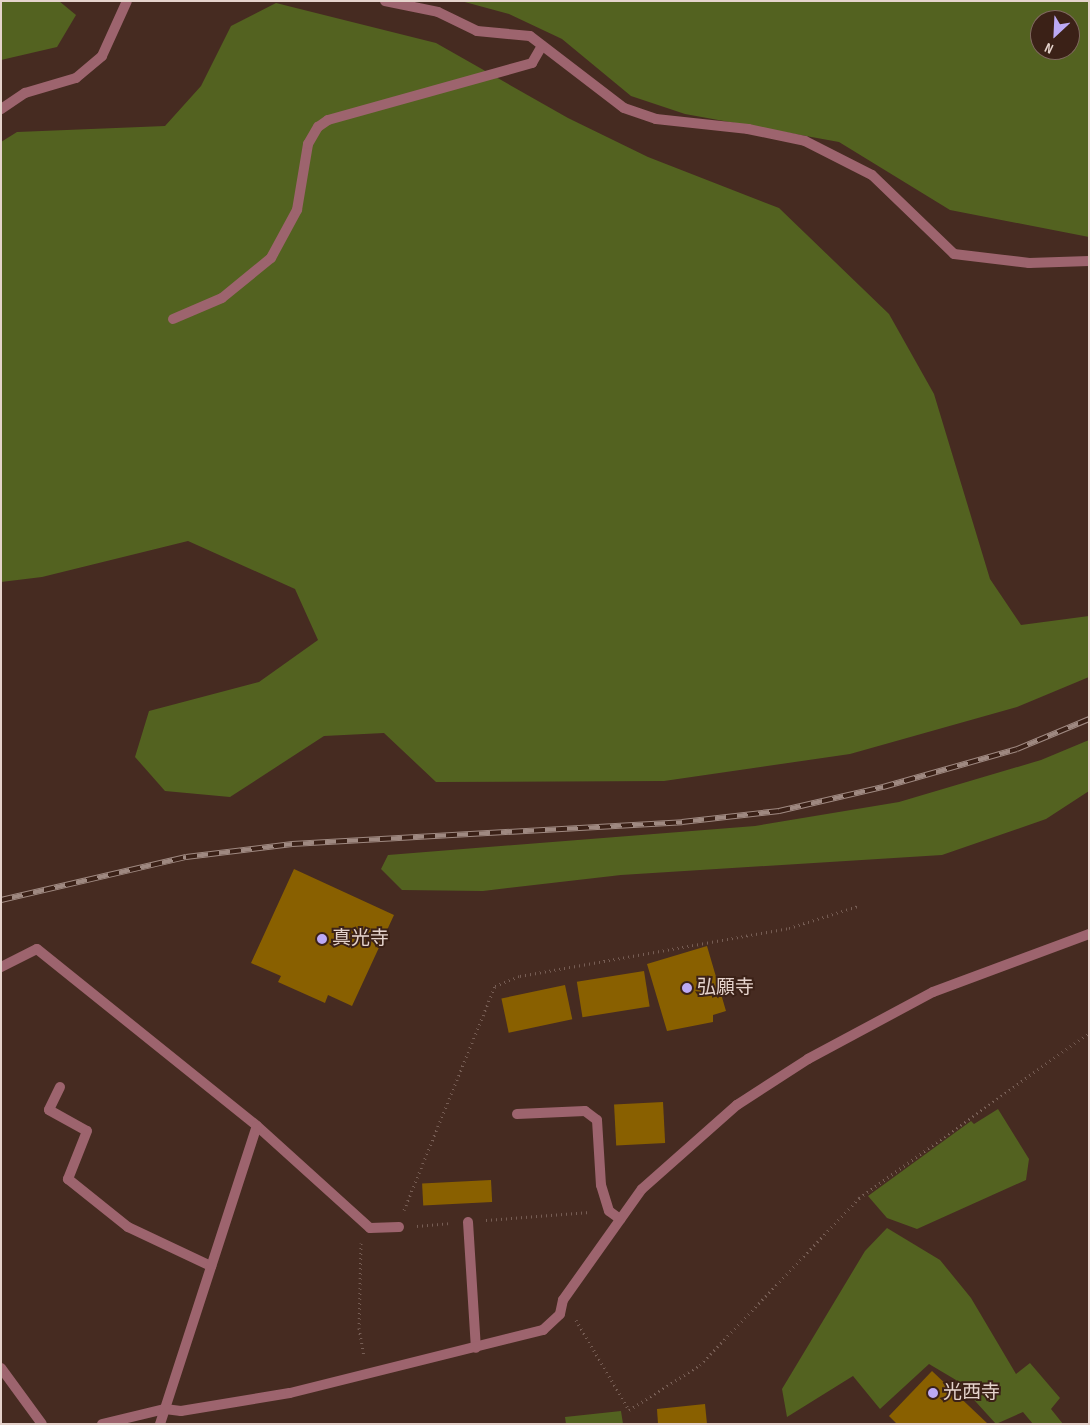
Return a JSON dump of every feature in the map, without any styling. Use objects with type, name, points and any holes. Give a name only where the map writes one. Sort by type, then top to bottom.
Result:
[{"type":"street","points":[[1,110],[25,94],[76,78],[102,56],[127,1]]},
{"type":"street","points":[[384,1],[438,12],[476,31],[530,36],[624,108],[656,119],[748,129],[805,141],[857,165],[954,254],[1029,263],[1089,261]]},
{"type":"street","points":[[173,319],[222,298],[271,258],[297,210],[308,144],[323,123],[532,63],[542,46]]},
{"type":"street","points":[[102,1424],[165,1409],[181,1412],[290,1392],[366,1371],[476,1348],[543,1330],[560,1314],[563,1300],[620,1219],[668,1162],[737,1104],[808,1058],[932,992],[1089,934]]},
{"type":"street","points":[[1,967],[37,948],[257,1126],[370,1228],[399,1227]]},
{"type":"street","points":[[60,1086],[49,1110],[87,1131],[68,1179],[128,1227],[211,1266]]},
{"type":"street","points":[[517,1114],[585,1111],[597,1120],[601,1185],[609,1211],[620,1219]]},
{"type":"street","points":[[160,1424],[257,1126]]},
{"type":"street","points":[[468,1222],[476,1348]]},
{"type":"street","points":[[1,1368],[42,1424]]},
{"type":"path","points":[[609,1211],[399,1227],[495,986],[520,976],[789,928],[858,906]]},
{"type":"path","points":[[563,1300],[629,1410],[700,1365],[859,1198],[1089,1033]]},
{"type":"path","points":[[366,1371],[359,1328],[361,1243],[370,1228]]},
{"type":"green space","points":[[1,1],[59,1],[76,15],[57,47],[1,60]]},
{"type":"green space","points":[[461,1],[1089,1],[1089,237],[950,210],[839,142],[685,114],[631,96],[562,39],[509,14]]},
{"type":"green space","points":[[276,3],[436,43],[568,118],[648,157],[779,208],[889,314],[934,394],[990,579],[1021,625],[1089,616],[1089,677],[1017,707],[850,754],[664,781],[436,782],[384,733],[324,736],[230,797],[165,791],[135,757],[149,711],[259,682],[318,640],[295,589],[188,541],[42,577],[1,582],[1,142],[17,132],[165,126],[201,86],[231,26]]},
{"type":"green space","points":[[1089,740],[1089,791],[1046,819],[942,855],[621,875],[483,891],[402,890],[381,869],[388,855],[755,826],[899,802],[1041,760]]},
{"type":"green space","points":[[998,1109],[1029,1159],[1026,1180],[917,1229],[887,1218],[868,1196],[971,1121],[974,1124]]},
{"type":"green space","points":[[887,1228],[940,1260],[971,1298],[1016,1374],[1030,1363],[1060,1398],[1051,1409],[1063,1424],[1033,1424],[1023,1412],[996,1424],[956,1380],[929,1364],[880,1409],[853,1376],[787,1417],[782,1389],[865,1251]]},
{"type":"green space","points":[[621,1411],[623,1424],[566,1424],[565,1417]]},
{"type":"building","name":"真光寺","points":[[294,869],[394,915],[352,1006],[328,995],[325,1003],[278,982],[281,976],[251,963]]},
{"type":"building","name":"弘願寺","points":[[707,946],[726,1011],[713,1015],[713,1022],[667,1031],[647,964]]},
{"type":"building","points":[[644,971],[650,1007],[582,1017],[577,982]]},
{"type":"building","points":[[565,985],[572,1019],[509,1033],[501,999]]},
{"type":"building","points":[[663,1102],[665,1143],[616,1146],[614,1105]]},
{"type":"building","points":[[491,1180],[492,1202],[423,1206],[422,1184]]},
{"type":"building","name":"光西寺","points":[[932,1371],[988,1424],[897,1424],[889,1416]]},
{"type":"building","points":[[705,1404],[707,1424],[658,1424],[657,1409]]},
{"type":"railway","points":[[1,900],[186,857],[292,844],[682,822],[779,811],[883,787],[1017,749],[1089,719]]},
{"type":"place","name":"真光寺","points":[[322,939]]},
{"type":"place","name":"弘願寺","points":[[687,988]]},
{"type":"place","name":"光西寺","points":[[933,1393]]}]
